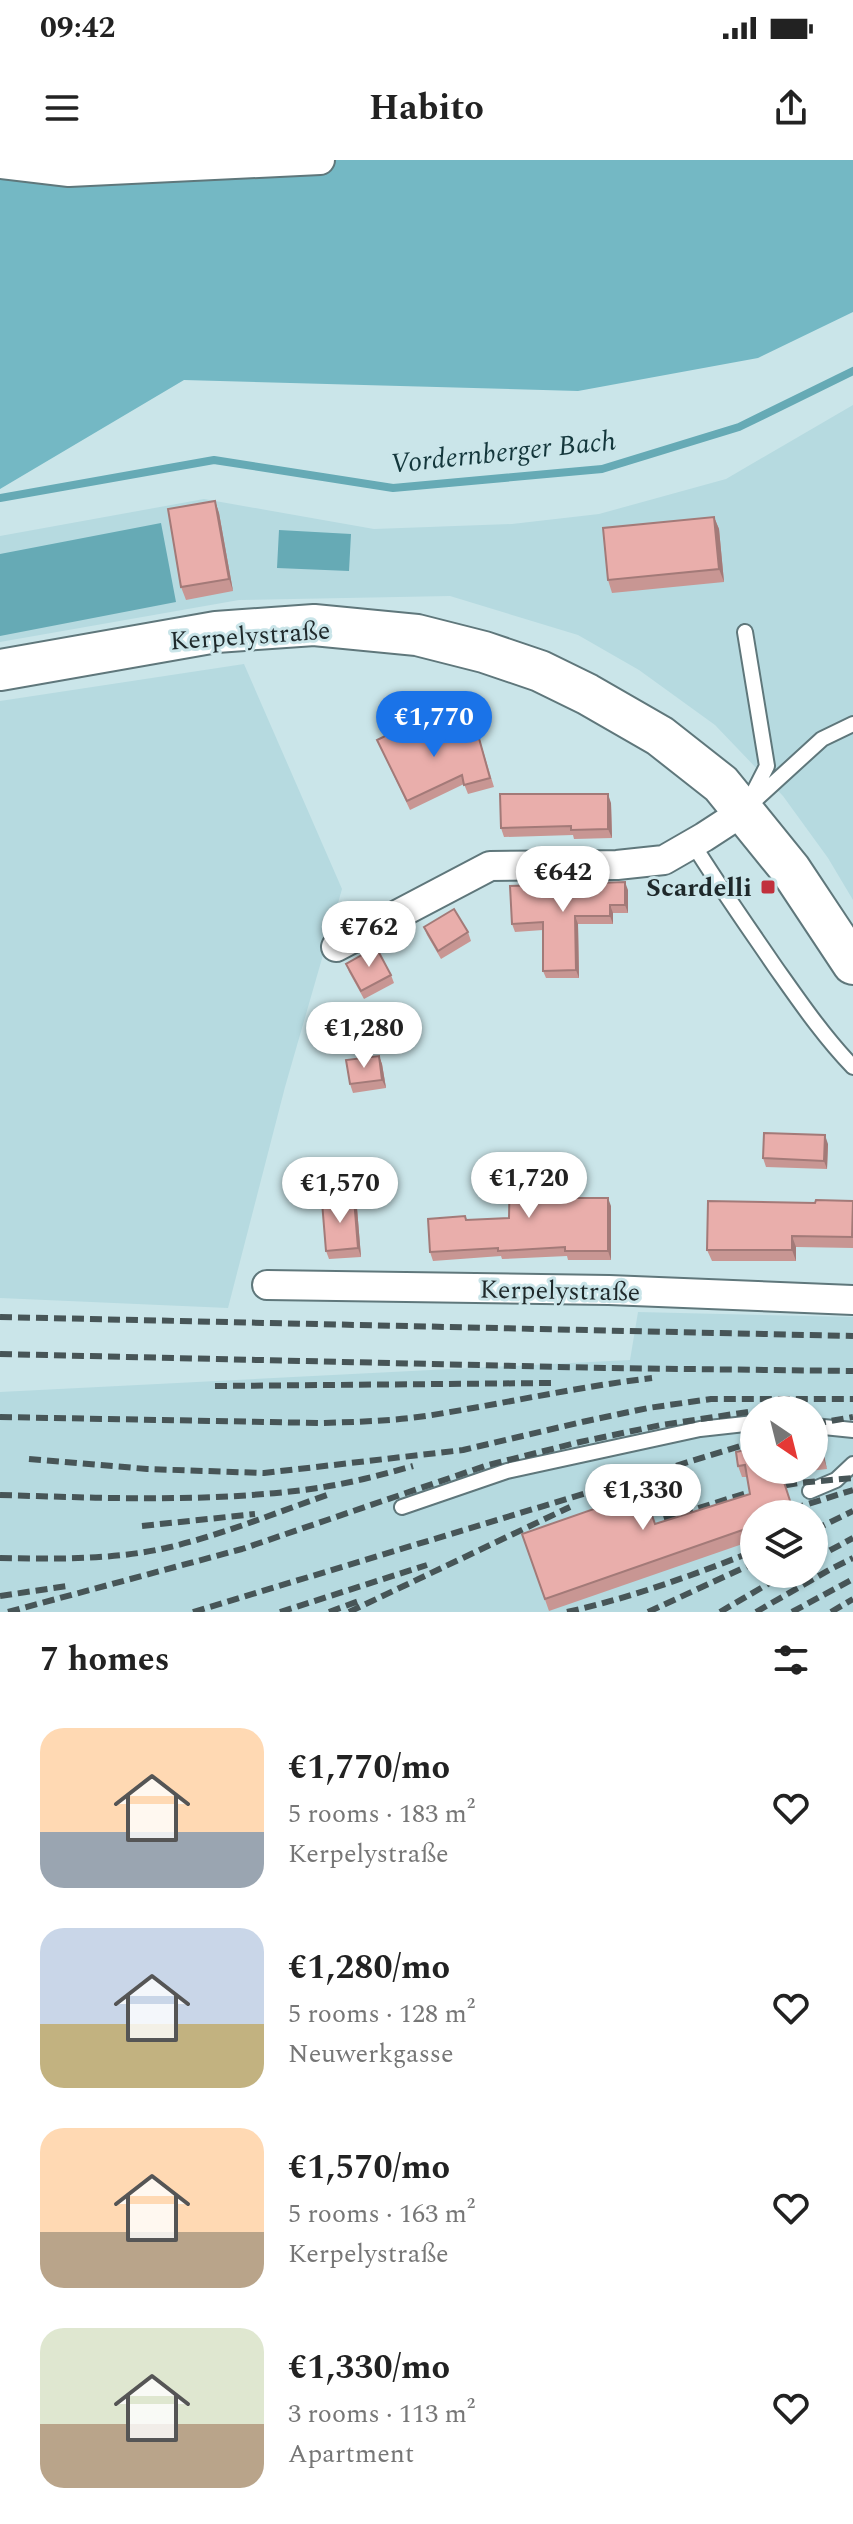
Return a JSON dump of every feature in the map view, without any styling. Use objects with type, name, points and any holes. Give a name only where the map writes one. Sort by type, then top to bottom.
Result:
[{"type":"main road","name":"Kerpelystraße","points":[[0,670],[216,632],[314,625],[417,635],[484,652],[540,671],[660,736],[721,784],[790,869],[853,964]]},
{"type":"street","points":[[0,164],[69,172],[320,160]]},
{"type":"street","points":[[336,947],[490,866],[617,865],[664,860],[744,811]]},
{"type":"street","name":"Kerpelystraße","points":[[267,1285],[609,1290],[853,1300]]},
{"type":"lane","points":[[744,811],[767,766],[745,632]]},
{"type":"lane","points":[[744,811],[822,739],[853,724]]},
{"type":"lane","points":[[693,844],[784,979],[834,1047],[853,1067]]},
{"type":"lane","points":[[402,1507],[507,1471],[700,1429],[740,1425]]},
{"type":"lane","points":[[828,1427],[853,1430]]},
{"type":"lane","points":[[810,1491],[836,1480],[853,1464]]},
{"type":"shaded area","points":[[0,160],[853,160],[853,312],[758,358],[578,391],[184,380],[0,489]]},
{"type":"shaded area","points":[[853,405],[853,900],[828,858],[783,796],[715,725],[639,670],[578,635],[450,596],[239,600],[0,642],[0,536],[204,499],[374,529],[512,524],[599,514],[726,479]]},
{"type":"shaded area","points":[[161,523],[176,602],[0,636],[0,554]]},
{"type":"shaded area","points":[[279,530],[351,534],[349,571],[277,568]]},
{"type":"shaded area","points":[[244,664],[342,889],[285,1087],[228,1308],[0,1298],[0,701]]},
{"type":"shaded area","points":[[638,1312],[853,1317],[853,1612],[0,1612],[0,1392],[630,1360]]},
{"type":"building","points":[[215,501],[229,579],[181,587],[168,509]]},
{"type":"building","points":[[714,517],[719,569],[608,580],[603,528]]},
{"type":"building","points":[[412,723],[420,739],[475,724],[490,778],[464,785],[462,775],[407,801],[377,740]]},
{"type":"building","points":[[500,794],[608,794],[608,829],[571,830],[571,826],[501,828]]},
{"type":"building","points":[[625,882],[625,905],[610,905],[610,916],[575,916],[576,970],[543,971],[543,922],[512,924],[510,886]]},
{"type":"building","points":[[454,909],[468,932],[438,951],[424,927]]},
{"type":"building","points":[[376,947],[391,975],[361,991],[346,964]]},
{"type":"building","points":[[379,1056],[382,1080],[350,1084],[346,1060]]},
{"type":"building","points":[[764,1133],[825,1135],[824,1161],[763,1158]]},
{"type":"building","points":[[510,1164],[550,1165],[549,1198],[608,1198],[608,1251],[565,1251],[565,1247],[430,1252],[428,1219],[465,1216],[466,1220],[509,1218]]},
{"type":"building","points":[[354,1199],[358,1248],[326,1251],[322,1202]]},
{"type":"building","points":[[816,1200],[853,1201],[852,1237],[792,1236],[792,1250],[707,1250],[708,1201],[815,1203]]},
{"type":"building","points":[[740,1451],[740,1466],[738,1466],[736,1452]]},
{"type":"building","points":[[641,1483],[655,1524],[750,1494],[748,1484],[785,1484],[790,1500],[740,1500],[740,1531],[545,1599],[522,1534],[620,1500],[617,1491]]},
{"type":"waterway","name":"Vordernberger Bach","points":[[0,498],[214,460],[393,488],[602,469],[739,427],[853,371]]},
{"type":"railway","points":[[0,1317],[853,1336]]},
{"type":"railway","points":[[0,1354],[853,1371]]},
{"type":"railway","points":[[0,1417],[321,1423],[374,1421],[426,1416],[652,1378]]},
{"type":"railway","points":[[215,1386],[551,1383]]},
{"type":"railway","points":[[29,1459],[147,1469],[264,1473],[463,1450],[648,1408],[711,1399],[853,1399]]},
{"type":"railway","points":[[8,1612],[242,1549],[488,1465],[661,1425],[740,1413]]},
{"type":"railway","points":[[828,1421],[853,1417]]},
{"type":"railway","points":[[659,1471],[740,1446]]},
{"type":"railway","points":[[0,1495],[239,1496],[330,1486],[413,1466]]},
{"type":"railway","points":[[193,1612],[669,1468]]},
{"type":"railway","points":[[664,1519],[750,1492],[798,1483],[853,1478]]},
{"type":"railway","points":[[821,1500],[853,1490]]},
{"type":"railway","points":[[0,1558],[104,1557],[146,1552],[187,1543],[330,1494]]},
{"type":"railway","points":[[349,1612],[570,1507]]},
{"type":"railway","points":[[828,1523],[853,1511]]},
{"type":"railway","points":[[142,1526],[255,1514]]},
{"type":"railway","points":[[828,1551],[853,1538]]},
{"type":"railway","points":[[567,1612],[662,1585],[740,1556]]},
{"type":"railway","points":[[756,1612],[853,1558]]},
{"type":"railway","points":[[280,1612],[427,1565]]},
{"type":"railway","points":[[648,1612],[740,1569]]},
{"type":"railway","points":[[792,1612],[853,1579]]},
{"type":"railway","points":[[0,1596],[67,1586]]},
{"type":"railway","points":[[720,1612],[761,1588]]},
{"type":"railway","points":[[831,1612],[853,1599]]},
{"type":"railway","points":[[329,1612],[359,1601]]},
{"type":"place","name":"Scardelli","points":[[768,887]]}]
